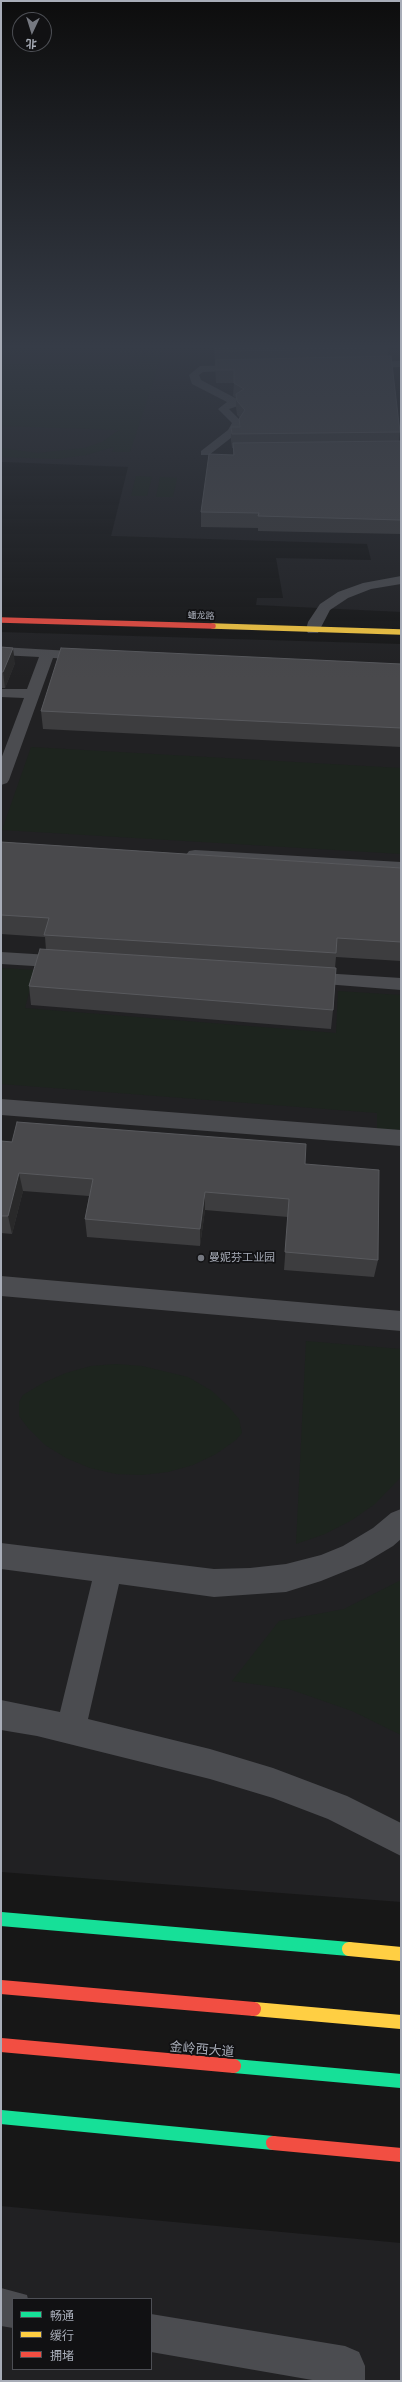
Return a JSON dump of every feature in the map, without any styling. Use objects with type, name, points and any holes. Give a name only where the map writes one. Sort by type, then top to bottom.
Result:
[{"type":"street","points":[[313,630],[314,622],[325,607],[344,595],[368,586],[401,580]]},
{"type":"street","name":"蟠龙路","points":[[1,620],[401,632]]},
{"type":"street","points":[[1,651],[102,657]]},
{"type":"street","points":[[1,780],[47,654]]},
{"type":"street","points":[[1,692],[32,694]]},
{"type":"street","points":[[181,854],[401,867]]},
{"type":"street","points":[[1,958],[87,964]]},
{"type":"street","points":[[291,977],[401,984]]},
{"type":"street","points":[[1,1108],[401,1138]]},
{"type":"street","points":[[1,1286],[401,1321]]},
{"type":"street","points":[[1,1556],[214,1583],[250,1582],[286,1578],[321,1568],[353,1554],[383,1537],[401,1522]]},
{"type":"street","points":[[71,1729],[108,1570]]},
{"type":"street","points":[[1,1715],[71,1729],[210,1764],[273,1783],[336,1807],[401,1840]]},
{"type":"street","points":[[1,1919],[401,1954]]},
{"type":"street","points":[[1,1987],[401,2022]]},
{"type":"street","name":"金岭西大道","points":[[1,2045],[401,2081]]},
{"type":"street","points":[[1,2117],[401,2155]]},
{"type":"street","points":[[1,2307],[12,2309]]},
{"type":"street","points":[[152,2333],[345,2366],[345,2381]]},
{"type":"shaded area","points":[[1,456],[401,456],[401,612],[256,605],[257,598],[283,598],[276,558],[371,560],[367,544],[111,536],[128,467],[1,462]]},
{"type":"shaded area","points":[[1,456],[78,456],[58,459]]},
{"type":"shaded area","points":[[136,476],[152,477],[147,496],[131,496]]},
{"type":"shaded area","points":[[160,477],[177,478],[173,497],[156,497]]},
{"type":"shaded area","name":"曼妮芬工业园","points":[[1,632],[401,644],[401,1902],[1,1872]]},
{"type":"shaded area","points":[[31,747],[401,768],[401,854],[2,830]]},
{"type":"shaded area","points":[[1,968],[35,970],[25,1008],[336,1033],[338,991],[401,995],[401,1130],[377,1129],[377,1113],[1,1084]]},
{"type":"shaded area","points":[[306,1341],[401,1349],[401,1477],[375,1504],[352,1520],[325,1534],[296,1544]]},
{"type":"shaded area","points":[[116,1364],[142,1366],[188,1377],[212,1391],[229,1407],[239,1419],[242,1433],[236,1440],[216,1454],[193,1465],[168,1472],[142,1475],[116,1474],[90,1468],[66,1458],[45,1445],[28,1428],[19,1416],[19,1402],[23,1395],[43,1383],[66,1373],[91,1366]]},
{"type":"shaded area","points":[[401,1580],[401,1735],[352,1711],[289,1689],[232,1681],[279,1621],[344,1609]]},
{"type":"shaded area","points":[[1,2206],[401,2243],[401,2381],[1,2381]]},
{"type":"building","points":[[209,456],[401,456],[401,520],[258,516],[259,513],[201,512]]},
{"type":"building","points":[[1,647],[13,648],[3,672],[1,672]]},
{"type":"building","points":[[61,648],[401,664],[401,728],[41,711]]},
{"type":"building","points":[[1,842],[401,868],[401,942],[337,938],[336,953],[44,935],[49,918],[1,915]]},
{"type":"building","points":[[40,949],[336,968],[333,1010],[29,986]]},
{"type":"building","points":[[17,1122],[306,1144],[305,1164],[379,1170],[378,1260],[285,1252],[289,1199],[205,1192],[200,1229],[85,1219],[93,1179],[19,1173],[8,1216],[1,1216],[1,1141],[12,1142]]},
{"type":"traffic: fast","points":[[1,1919],[349,1949]]},
{"type":"traffic: fast","points":[[234,2066],[401,2081]]},
{"type":"traffic: fast","points":[[1,2117],[273,2143]]},
{"type":"traffic: slow","points":[[213,626],[401,632]]},
{"type":"traffic: slow","points":[[349,1949],[401,1954]]},
{"type":"traffic: slow","points":[[254,2009],[401,2022]]},
{"type":"traffic: jam","points":[[1,620],[213,626]]},
{"type":"traffic: jam","points":[[1,1987],[254,2009]]},
{"type":"traffic: jam","points":[[1,2045],[234,2066]]},
{"type":"traffic: jam","points":[[273,2143],[401,2155]]},
{"type":"place","name":"曼妮芬工业园","points":[[201,1258]]}]
